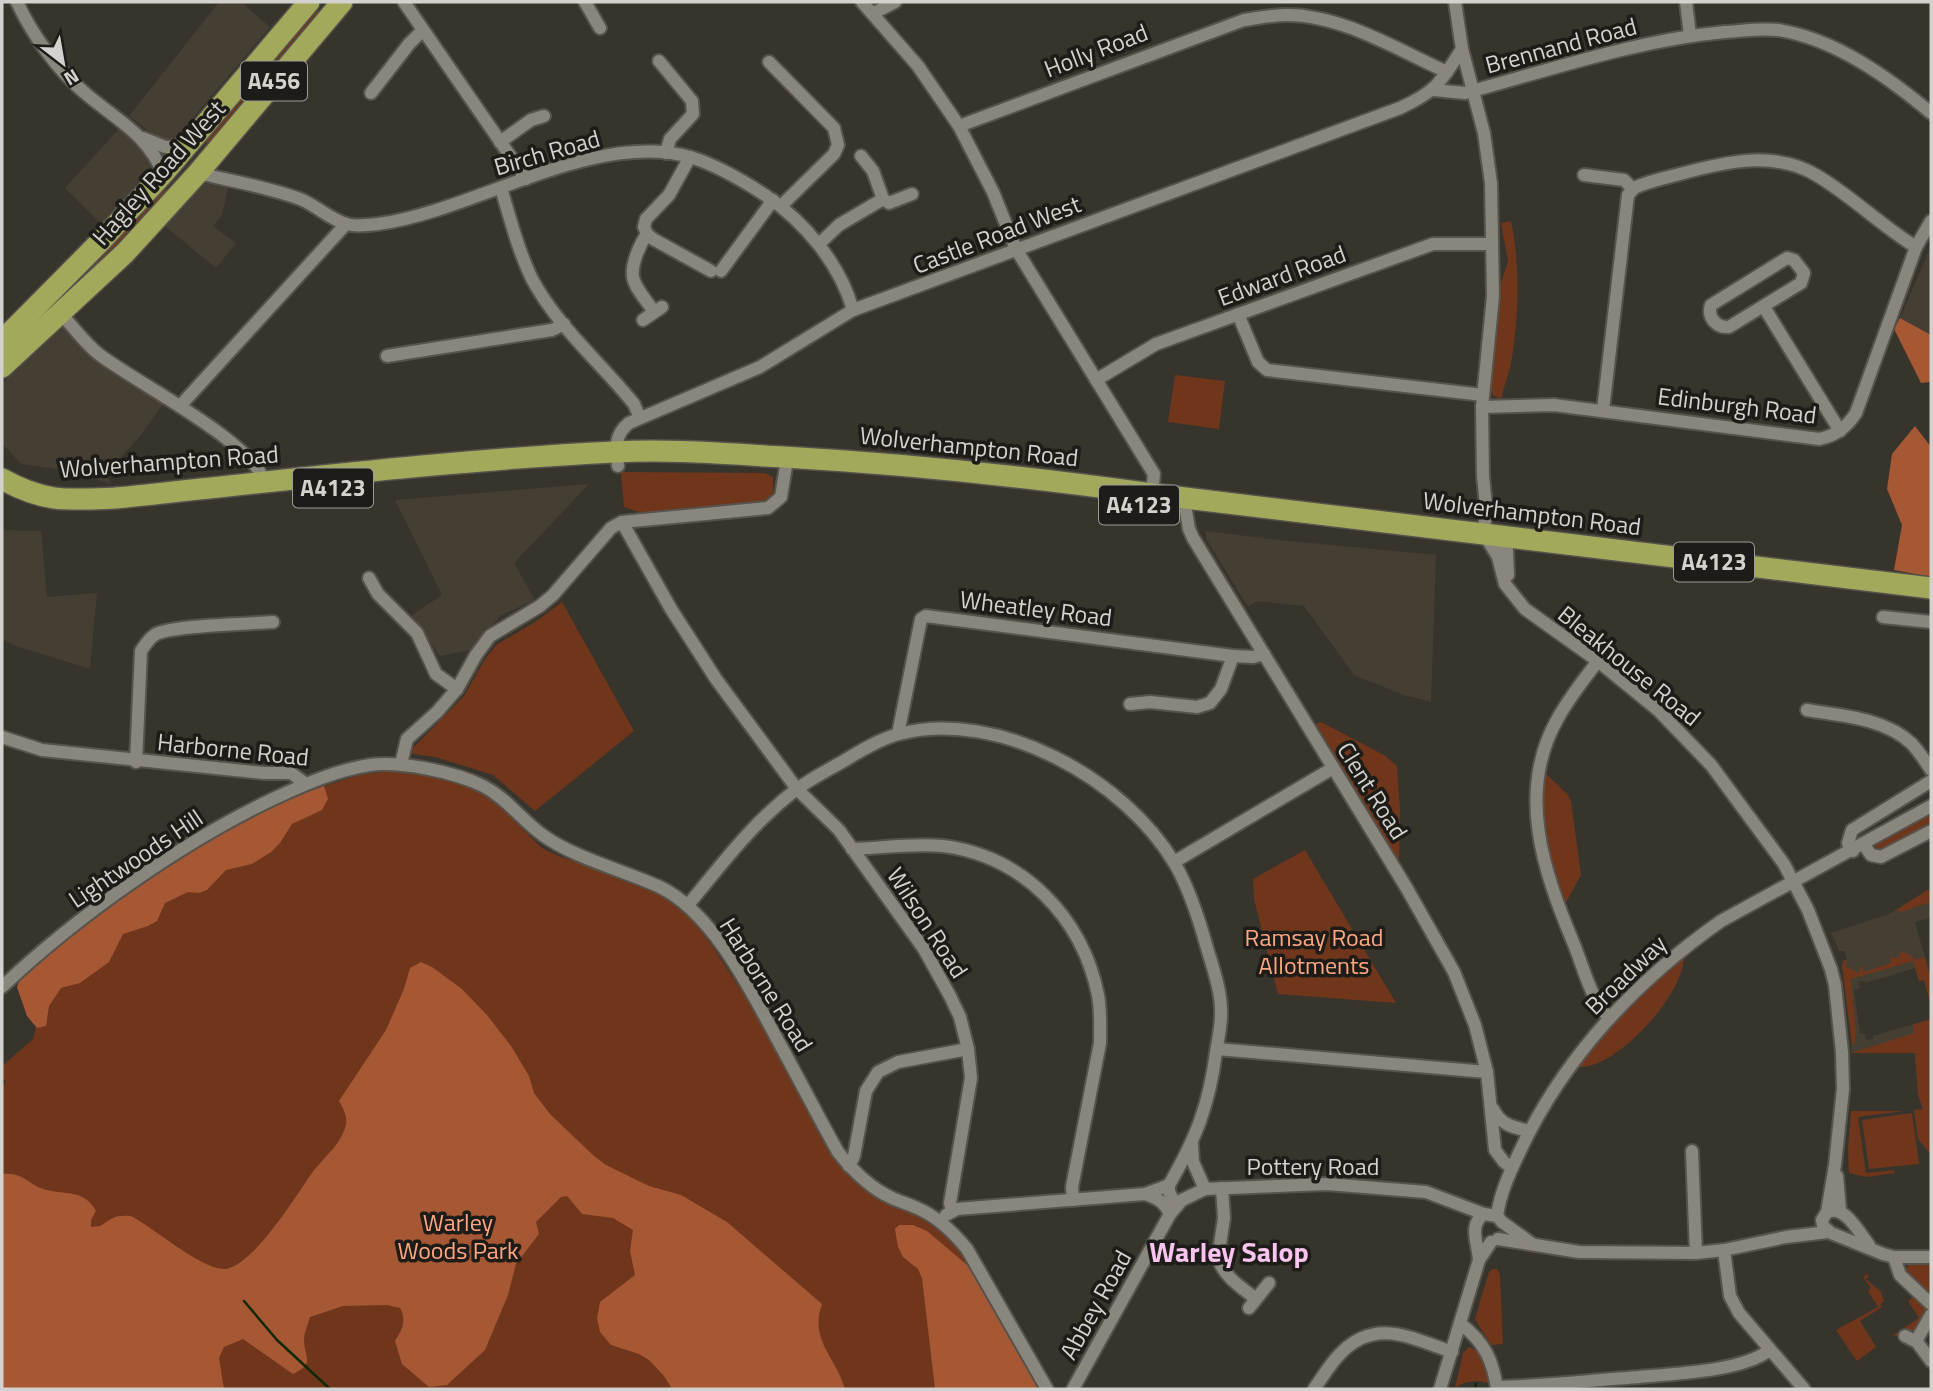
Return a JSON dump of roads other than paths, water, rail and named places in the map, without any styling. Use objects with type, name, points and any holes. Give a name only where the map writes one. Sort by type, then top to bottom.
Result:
[{"type":"highway","points":[[311,2],[336,9]]},
{"type":"highway","name":"Hagley Road West","points":[[2,341],[163,174],[311,2]]},
{"type":"highway","name":"Hagley Road West","points":[[2,367],[125,253],[197,174],[336,9]]},
{"type":"highway","points":[[163,174],[168,185],[176,188],[197,174],[206,151],[203,145],[185,146]]},
{"type":"highway","name":"Wolverhampton Road","points":[[2,496],[63,512],[264,489],[454,463],[724,453],[1186,511],[1931,588]]},
{"type":"highway","name":"Wolverhampton Road","points":[[786,462],[1023,476],[1931,600]]},
{"type":"highway","name":"Wolverhampton Road","points":[[2,479],[37,495],[60,500],[264,489]]},
{"type":"highway","points":[[1152,494],[1186,511]]},
{"type":"street","points":[[17,2],[51,57],[83,92],[143,138],[165,147],[185,146]]},
{"type":"street","points":[[404,2],[526,179]]},
{"type":"street","points":[[584,2],[600,28]]},
{"type":"street","points":[[862,2],[918,66],[959,126],[993,192],[1016,249],[1154,474],[1152,494]]},
{"type":"street","points":[[874,13],[895,2]]},
{"type":"street","name":"Bleakhouse Road","points":[[1454,2],[1462,49],[1484,134],[1491,183],[1493,296],[1482,401],[1483,475],[1486,506],[1495,542],[1510,589],[1531,614],[1598,661],[1658,710],[1711,765],[1784,864],[1794,882],[1821,940],[1835,985],[1843,1070],[1833,1221]]},
{"type":"street","points":[[1686,2],[1690,35]]},
{"type":"street","name":"Holly Road","points":[[959,126],[1244,20],[1287,8],[1348,26],[1447,72]]},
{"type":"street","points":[[371,93],[423,30]]},
{"type":"street","name":"Brennand Road","points":[[1472,91],[1690,35],[1776,30],[1803,36],[1866,66],[1896,85],[1931,113]]},
{"type":"street","name":"Castle Road West","points":[[617,459],[617,438],[622,429],[640,418],[760,367],[853,310],[1399,108],[1434,90],[1462,49]]},
{"type":"street","points":[[659,61],[692,101],[693,114],[670,139],[666,153]]},
{"type":"street","points":[[690,157],[669,195],[646,219],[644,227],[647,233],[725,268],[777,203],[834,154],[838,137],[834,128],[769,62]]},
{"type":"street","points":[[1434,90],[1465,93],[1472,91]]},
{"type":"street","points":[[500,142],[531,120],[544,116]]},
{"type":"street","points":[[143,138],[155,154],[163,174]]},
{"type":"street","name":"Birch Road","points":[[346,225],[377,224],[420,215],[592,158],[647,151],[690,157],[735,176],[777,203],[819,244],[848,292],[853,310]]},
{"type":"street","points":[[861,156],[873,171],[883,199],[889,203],[912,194]]},
{"type":"street","points":[[1603,410],[1628,195],[1633,189],[1706,167],[1741,161],[1765,160],[1790,164],[1815,174],[1893,233],[1916,247]]},
{"type":"street","points":[[180,406],[346,225],[301,199],[197,174]]},
{"type":"street","points":[[1584,175],[1624,180],[1633,189]]},
{"type":"street","points":[[501,188],[523,260],[547,303],[634,404],[640,418]]},
{"type":"street","points":[[819,244],[839,225],[883,199]]},
{"type":"street","name":"Edinburgh Road","points":[[1238,314],[1258,362],[1267,370],[1482,401],[1603,410],[1819,439],[1840,431],[1856,413],[1916,247],[1931,221]]},
{"type":"street","points":[[642,320],[658,309],[633,281],[632,274],[640,244],[647,233]]},
{"type":"street","name":"Edward Road","points":[[1096,380],[1156,344],[1433,244],[1492,244]]},
{"type":"street","points":[[1783,260],[1794,260],[1804,273],[1804,280],[1764,307],[1729,327],[1721,328],[1709,309],[1715,302],[1783,260]]},
{"type":"street","points":[[1764,307],[1840,431]]},
{"type":"street","points":[[60,313],[100,355],[180,406],[252,460],[262,474],[264,489]]},
{"type":"street","points":[[387,356],[552,330],[564,324]]},
{"type":"street","points":[[401,765],[407,739],[437,712],[457,689],[490,636],[540,606],[553,595],[611,528],[622,522],[768,508],[781,497],[786,462]]},
{"type":"street","name":"Clent Road","points":[[1186,511],[1193,538],[1406,887],[1454,972],[1475,1025],[1487,1072],[1495,1150],[1511,1168]]},
{"type":"street","name":"Wilson Road","points":[[622,522],[671,609],[716,679],[797,789],[839,830],[934,966],[960,1017],[968,1049],[971,1078],[950,1203],[952,1211]]},
{"type":"street","points":[[369,578],[383,591],[417,634],[436,674],[457,689]]},
{"type":"street","name":"Wheatley Road","points":[[898,734],[920,619],[926,616],[1233,656],[1253,657],[1264,654]]},
{"type":"street","points":[[136,761],[141,651],[148,641],[156,634],[173,630],[273,622]]},
{"type":"street","points":[[1892,622],[1931,622]]},
{"type":"street","points":[[1130,704],[1150,702],[1197,707],[1210,703],[1221,689],[1233,656]]},
{"type":"street","points":[[1598,661],[1558,717],[1543,750],[1536,788],[1540,845],[1550,887],[1594,999],[1609,1018]]},
{"type":"street","points":[[1807,710],[1870,722],[1894,732],[1912,744],[1931,770]]},
{"type":"street","points":[[688,905],[736,846],[797,789],[855,754],[898,734],[930,729],[969,730],[1021,742],[1067,764],[1114,793],[1147,826],[1174,862],[1191,894],[1215,974],[1222,1014],[1206,1106],[1192,1143],[1171,1181],[1169,1192],[1173,1209]]},
{"type":"street","name":"Harborne Road","points":[[2,737],[42,750],[291,774],[306,784],[372,765],[401,765],[434,770],[483,785],[504,799],[545,837],[569,850],[675,894],[688,905],[735,966],[838,1152],[870,1185],[891,1198],[920,1209],[955,1234],[967,1250],[1047,1389]]},
{"type":"street","points":[[1174,862],[1333,768]]},
{"type":"street","points":[[1931,780],[1852,830],[1848,843],[1881,858],[1931,831]]},
{"type":"street","name":"Lightwoods Hill","points":[[2,987],[25,965],[86,917],[163,862],[242,814],[306,784]]},
{"type":"street","name":"Broadway","points":[[1476,1233],[1477,1220],[1493,1216],[1511,1168],[1529,1131],[1568,1068],[1609,1018],[1642,984],[1692,941],[1721,921],[1859,848],[1931,806]]},
{"type":"street","points":[[852,849],[942,846],[987,857],[1010,867],[1032,884],[1067,920],[1089,963],[1098,996],[1100,1019],[1100,1043],[1072,1187],[1073,1200]]},
{"type":"street","points":[[849,1166],[854,1156],[866,1091],[878,1072],[898,1062],[968,1049]]},
{"type":"street","points":[[1217,1049],[1487,1072]]},
{"type":"street","points":[[1491,1106],[1504,1124],[1529,1131]]},
{"type":"street","points":[[1192,1143],[1193,1162],[1205,1189]]},
{"type":"street","points":[[1692,1151],[1696,1252]]},
{"type":"street","points":[[1145,1195],[1187,1171],[1196,1172]]},
{"type":"street","name":"Pottery Road","points":[[1173,1209],[1189,1196],[1205,1189],[1327,1184],[1426,1192],[1493,1216],[1537,1247]]},
{"type":"street","points":[[1222,1188],[1224,1218],[1217,1258],[1219,1263],[1252,1304],[1269,1283]]},
{"type":"street","points":[[939,1223],[957,1209],[1145,1195],[1157,1198],[1173,1209]]},
{"type":"street","name":"Pottery Road","points":[[1451,1203],[1476,1233],[1495,1241],[1579,1252],[1724,1250],[1786,1237],[1833,1221]]},
{"type":"street","name":"Abbey Road","points":[[1073,1389],[1173,1209]]},
{"type":"street","points":[[1479,1260],[1503,1231],[1493,1216]]},
{"type":"street","points":[[1833,1221],[1871,1248],[1894,1257],[1931,1257]]},
{"type":"street","points":[[1833,1221],[1871,1248]]},
{"type":"street","points":[[1440,1389],[1479,1260],[1476,1233]]},
{"type":"street","points":[[1724,1250],[1730,1296],[1739,1313],[1804,1389]]},
{"type":"street","points":[[1894,1257],[1900,1275],[1931,1304]]},
{"type":"street","points":[[1931,1315],[1910,1338],[1931,1361]]},
{"type":"street","points":[[1461,1324],[1476,1336],[1491,1357],[1497,1388],[1687,1373],[1747,1363],[1770,1350]]},
{"type":"street","points":[[1314,1389],[1339,1354],[1356,1340],[1375,1332],[1392,1333],[1452,1352]]},
{"type":"waterway","points":[[244,1301],[277,1340],[330,1389]]},
{"type":"waterway","points":[[1475,1389],[1476,1384]]},
{"type":"district","name":"Warley Salop","points":[[1229,1252]]},
{"type":"park label","name":"Ramsay Road Allotments","points":[[1314,952]]},
{"type":"park label","name":"Warley Woods Park","points":[[458,1237]]}]
